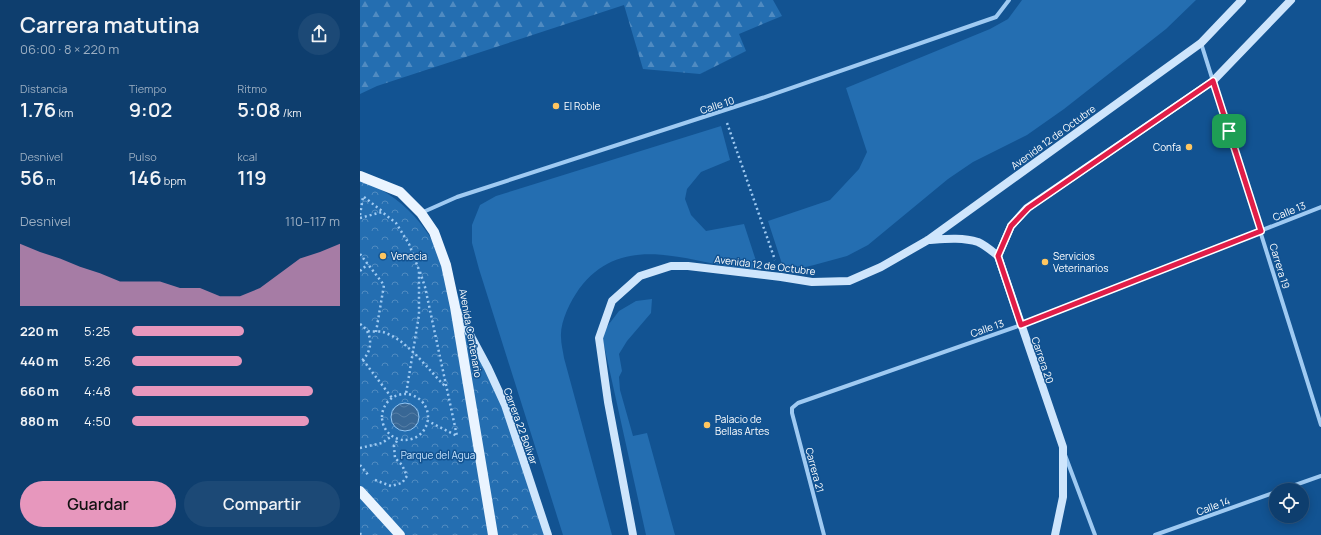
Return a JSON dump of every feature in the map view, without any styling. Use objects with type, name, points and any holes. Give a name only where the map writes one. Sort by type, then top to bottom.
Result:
[{"type":"main road","name":"Avenida 12 de Octubre","points":[[632,535],[608,402],[599,338],[612,301],[640,276],[672,266],[688,266],[812,282],[849,281],[881,267],[928,240],[1201,43],[1242,0]]},
{"type":"main road","points":[[928,240],[958,239],[978,242],[998,256],[1011,226],[1028,208],[1213,81],[1291,0]]},
{"type":"main road","name":"Avenida Centenario","points":[[360,176],[400,192],[421,213],[434,232],[446,265],[455,306],[493,535]]},
{"type":"main road","name":"Carrera 20","points":[[998,256],[1063,447],[1063,497],[1055,535]]},
{"type":"main road","name":"Carrera 22 Bolívar","points":[[455,306],[488,368],[505,406],[548,535]]},
{"type":"main road","points":[[360,491],[400,535]]},
{"type":"street","name":"Calle 10","points":[[421,213],[457,197],[723,111],[996,17],[1009,0]]},
{"type":"street","name":"Carrera 19","points":[[1201,43],[1321,425]]},
{"type":"street","name":"Calle 13","points":[[792,408],[798,403],[1021,325],[1321,207]]},
{"type":"street","name":"Carrera 21","points":[[792,408],[792,414],[824,535]]},
{"type":"street","name":"Carrera 20","points":[[1063,447],[1094,535]]},
{"type":"street","points":[[1301,483],[1321,476]]},
{"type":"street","name":"Calle 14","points":[[1155,535],[1269,494]]},
{"type":"path","points":[[723,111],[781,277]]},
{"type":"path","points":[[362,196],[396,223],[409,244],[425,287],[457,436],[428,421]]},
{"type":"path","points":[[362,196],[360,216],[382,212]]},
{"type":"path","points":[[360,254],[384,285],[376,332]]},
{"type":"path","points":[[360,271],[368,264]]},
{"type":"path","points":[[406,394],[419,315],[419,270]]},
{"type":"path","points":[[360,324],[368,331],[371,339],[368,354],[361,361],[392,398]]},
{"type":"path","points":[[368,331],[382,332],[397,340],[413,353],[446,388]]},
{"type":"path","points":[[406,394],[417,398],[425,406],[428,413],[428,421],[425,429],[414,439],[398,439],[392,436],[383,424],[382,417],[384,410],[387,403],[392,398],[406,394]]},
{"type":"path","points":[[360,448],[382,443],[392,436]]},
{"type":"path","points":[[360,465],[370,477],[379,483],[391,486],[402,483],[407,476],[402,465],[395,458],[394,446],[398,439]]},
{"type":"green space","points":[[360,0],[773,0],[782,16],[739,34],[746,51],[700,74],[643,69],[624,5],[377,86],[360,94]]},
{"type":"green space","points":[[1022,0],[1196,0],[1166,29],[1064,109],[1027,135],[973,162],[948,179],[868,245],[847,256],[814,265],[793,270],[783,267],[768,221],[830,200],[859,169],[867,152],[846,88],[990,29],[1008,19]]},
{"type":"green space","points":[[721,126],[730,160],[701,172],[687,189],[685,199],[691,215],[706,231],[744,224],[759,270],[730,267],[666,255],[647,254],[628,256],[611,262],[594,273],[579,289],[569,306],[564,319],[561,331],[561,342],[612,535],[563,535],[479,269],[472,243],[472,225],[480,205],[496,196]]},
{"type":"green space","name":"Parque del Agua","points":[[360,177],[402,204],[423,227],[439,252],[489,373],[548,535],[360,535]]},
{"type":"green space","points":[[652,299],[651,313],[627,341],[619,354],[622,371],[619,377],[620,390],[633,436],[647,433],[675,535],[646,535],[602,334],[619,311],[636,301]]},
{"type":"water","points":[[405,403],[415,407],[419,417],[415,427],[405,431],[395,427],[391,417],[395,407]]},
{"type":"place","name":"El Roble","points":[[556,106]]},
{"type":"place","name":"Confa","points":[[1189,147]]},
{"type":"place","name":"Venecia","points":[[383,256]]},
{"type":"place","name":"Servicios Veterinarios","points":[[1045,262]]},
{"type":"place","name":"Palacio de Bellas Artes","points":[[707,425]]},
{"type":"route","points":[[1213,81],[1229,131],[1261,231],[1021,325],[998,256],[1011,226],[1028,208],[1213,81]]}]
